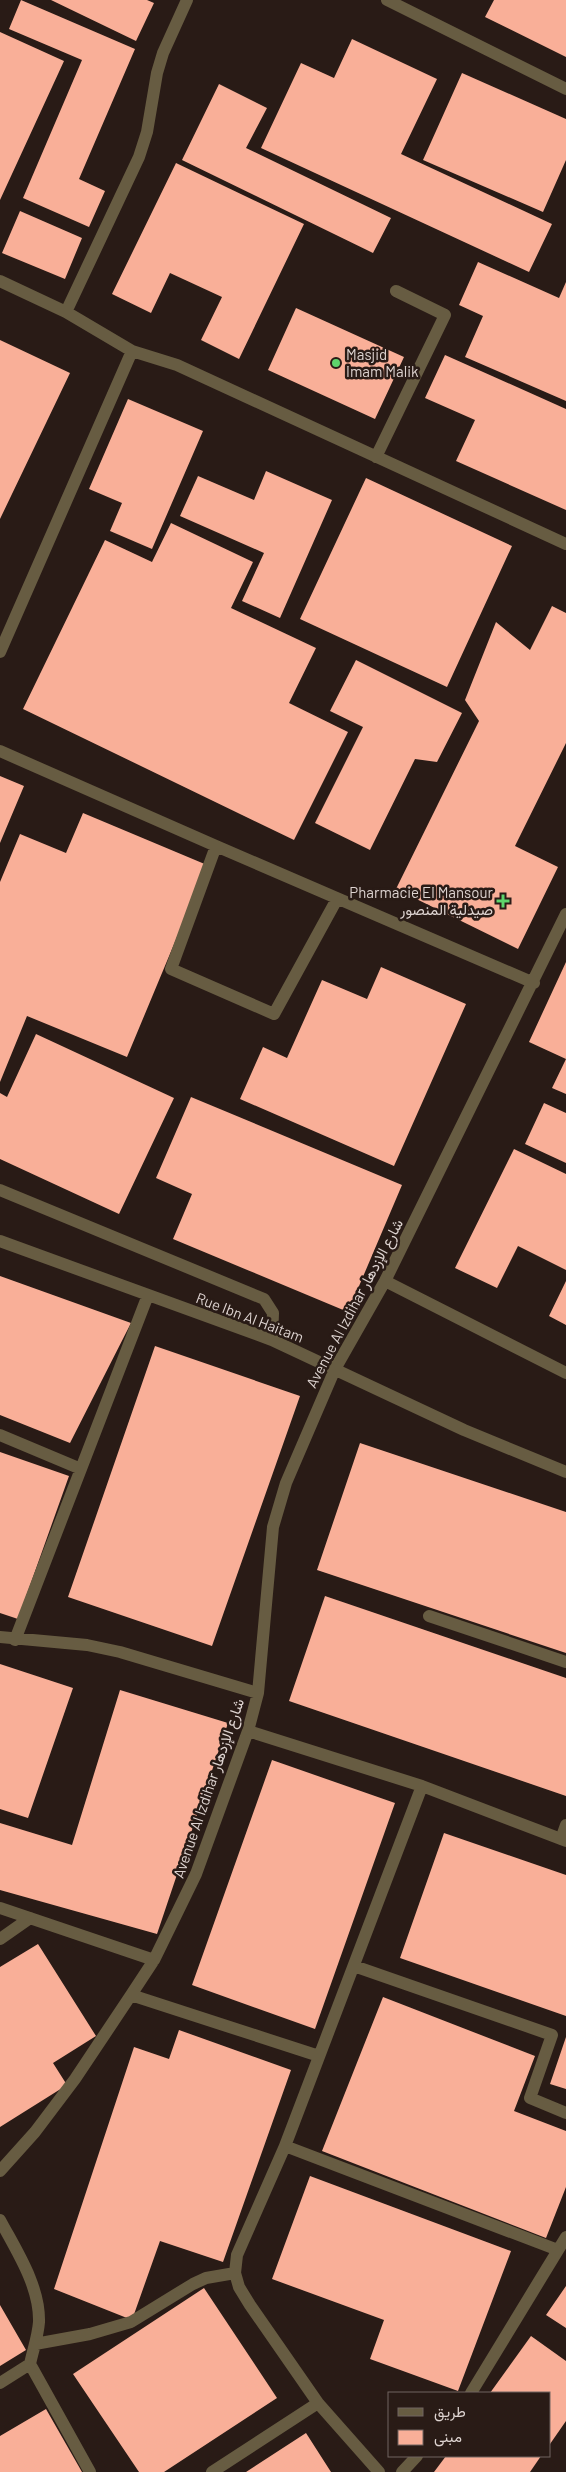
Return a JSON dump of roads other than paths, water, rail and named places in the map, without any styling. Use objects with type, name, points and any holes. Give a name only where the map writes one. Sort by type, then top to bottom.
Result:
[{"type":"street","points":[[66,312],[139,157],[147,132],[159,66],[186,0]]},
{"type":"street","points":[[387,0],[566,89]]},
{"type":"street","points":[[0,281],[66,312],[132,351],[177,365],[566,544]]},
{"type":"street","points":[[376,457],[445,315],[396,291]]},
{"type":"street","points":[[0,652],[132,351]]},
{"type":"street","points":[[0,751],[534,983]]},
{"type":"street","points":[[216,846],[170,969],[274,1014],[337,899]]},
{"type":"street","name":"Avenue Al Izdihar شارع الإزدهار","points":[[0,2171],[35,2132],[75,2079],[131,1995],[154,1960],[196,1874],[248,1730],[258,1693],[273,1527],[286,1483],[335,1369],[385,1281],[534,983],[566,914]]},
{"type":"street","points":[[0,1190],[264,1299],[273,1313],[272,1340]]},
{"type":"street","name":"Rue Ibn Al Haitam","points":[[0,1241],[272,1340],[464,1430],[566,1472]]},
{"type":"street","points":[[385,1281],[566,1372]]},
{"type":"street","points":[[15,1640],[148,1295]]},
{"type":"street","points":[[0,1435],[81,1469]]},
{"type":"street","points":[[429,1616],[566,1662]]},
{"type":"street","points":[[0,1637],[15,1640],[87,1645],[120,1652],[258,1693]]},
{"type":"street","points":[[248,1730],[422,1786],[564,1840],[566,1825]]},
{"type":"street","points":[[379,2472],[318,2403],[250,2305],[239,2287],[235,2273],[238,2255],[285,2146],[422,1786]]},
{"type":"street","points":[[0,1908],[154,1960]]},
{"type":"street","points":[[0,1939],[30,1918]]},
{"type":"street","points":[[354,1966],[552,2035],[530,2098],[566,2113]]},
{"type":"street","points":[[131,1995],[319,2056]]},
{"type":"street","points":[[285,2146],[558,2250]]},
{"type":"street","points":[[0,2220],[26,2269],[35,2296],[39,2321],[30,2364],[90,2472]]},
{"type":"street","points":[[472,2392],[566,2237]]},
{"type":"street","points":[[35,2344],[90,2334],[132,2322],[193,2284],[206,2278],[235,2273]]},
{"type":"street","points":[[0,2383],[30,2364]]},
{"type":"street","points":[[212,2472],[318,2403]]},
{"type":"street","points":[[402,2472],[416,2457]]},
{"type":"place","name":"Masjid Imam Malik","points":[[336,363]]},
{"type":"place","name":"Pharmacie El Mansour صيدلية المنصور","points":[[503,901]]}]
